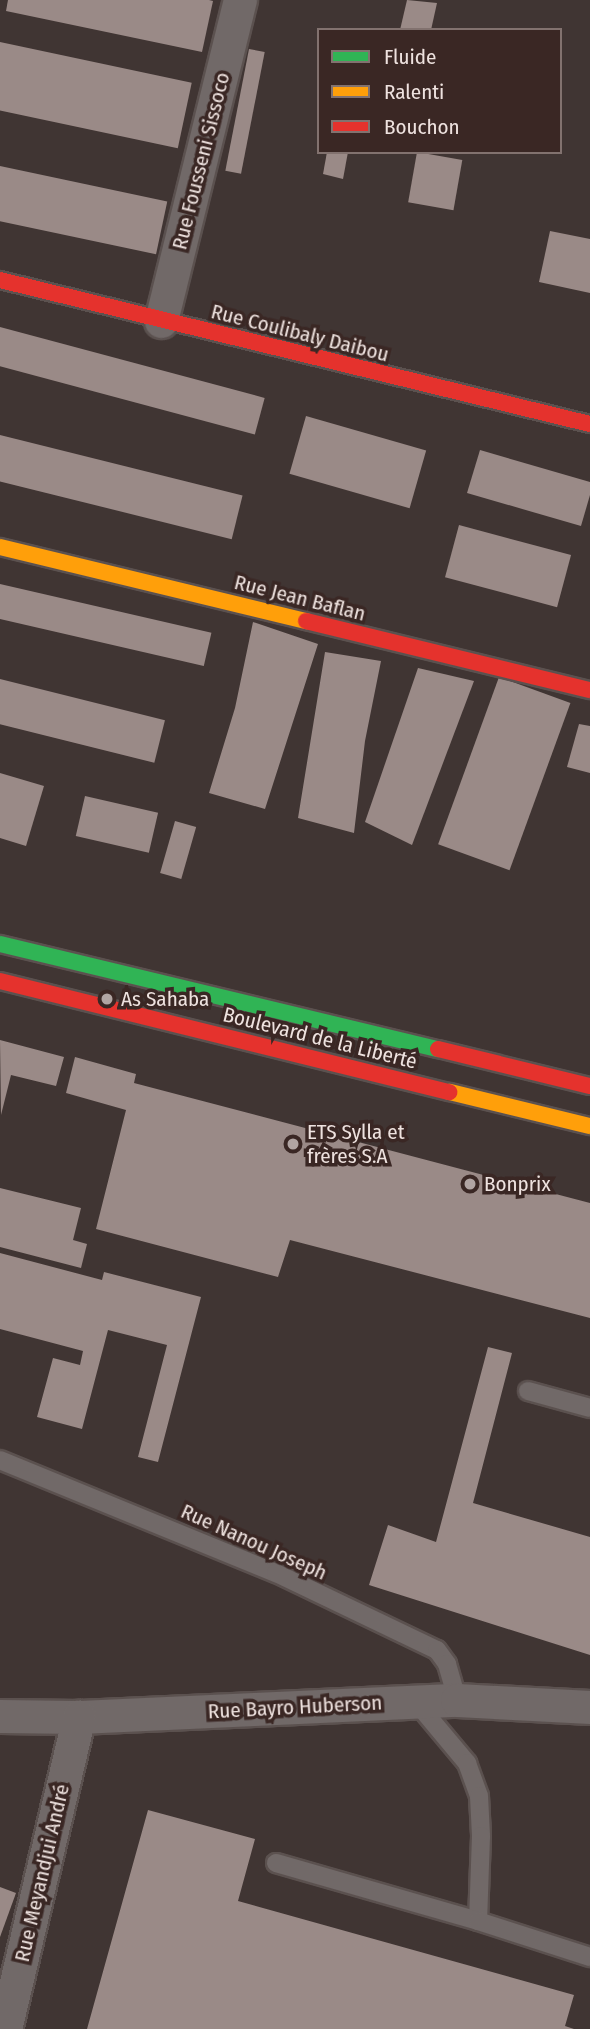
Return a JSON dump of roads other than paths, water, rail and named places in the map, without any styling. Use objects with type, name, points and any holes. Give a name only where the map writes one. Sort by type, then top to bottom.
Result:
[{"type":"street","name":"Rue Fousseni Sissoco","points":[[161,321],[240,0]]},
{"type":"street","name":"Rue Coulibaly Daibou","points":[[0,280],[590,425]]},
{"type":"street","name":"Rue Jean Baflan","points":[[0,547],[590,690]]},
{"type":"street","name":"Boulevard de la Liberté","points":[[0,944],[590,1086]]},
{"type":"street","name":"Boulevard de la Liberté","points":[[7,987],[590,1126]]},
{"type":"street","name":"Rue Bayro Huberson","points":[[0,1716],[79,1717],[457,1700],[590,1707]]},
{"type":"street","name":"Rue Meyandjui André","points":[[5,2029],[79,1717]]},
{"type":"lane","points":[[528,1391],[590,1408]]},
{"type":"lane","name":"Rue Nanou Joseph","points":[[0,1460],[276,1573],[437,1650],[447,1664],[457,1700]]},
{"type":"lane","points":[[416,1702],[467,1763],[479,1796],[481,1836],[478,1921]]},
{"type":"lane","points":[[276,1863],[478,1921],[590,1957]]},
{"type":"place","name":"As Sahaba","points":[[107,999]]},
{"type":"place","name":"ETS Sylla et frères S.A","points":[[293,1144]]},
{"type":"place","name":"Bonprix","points":[[470,1184]]}]
